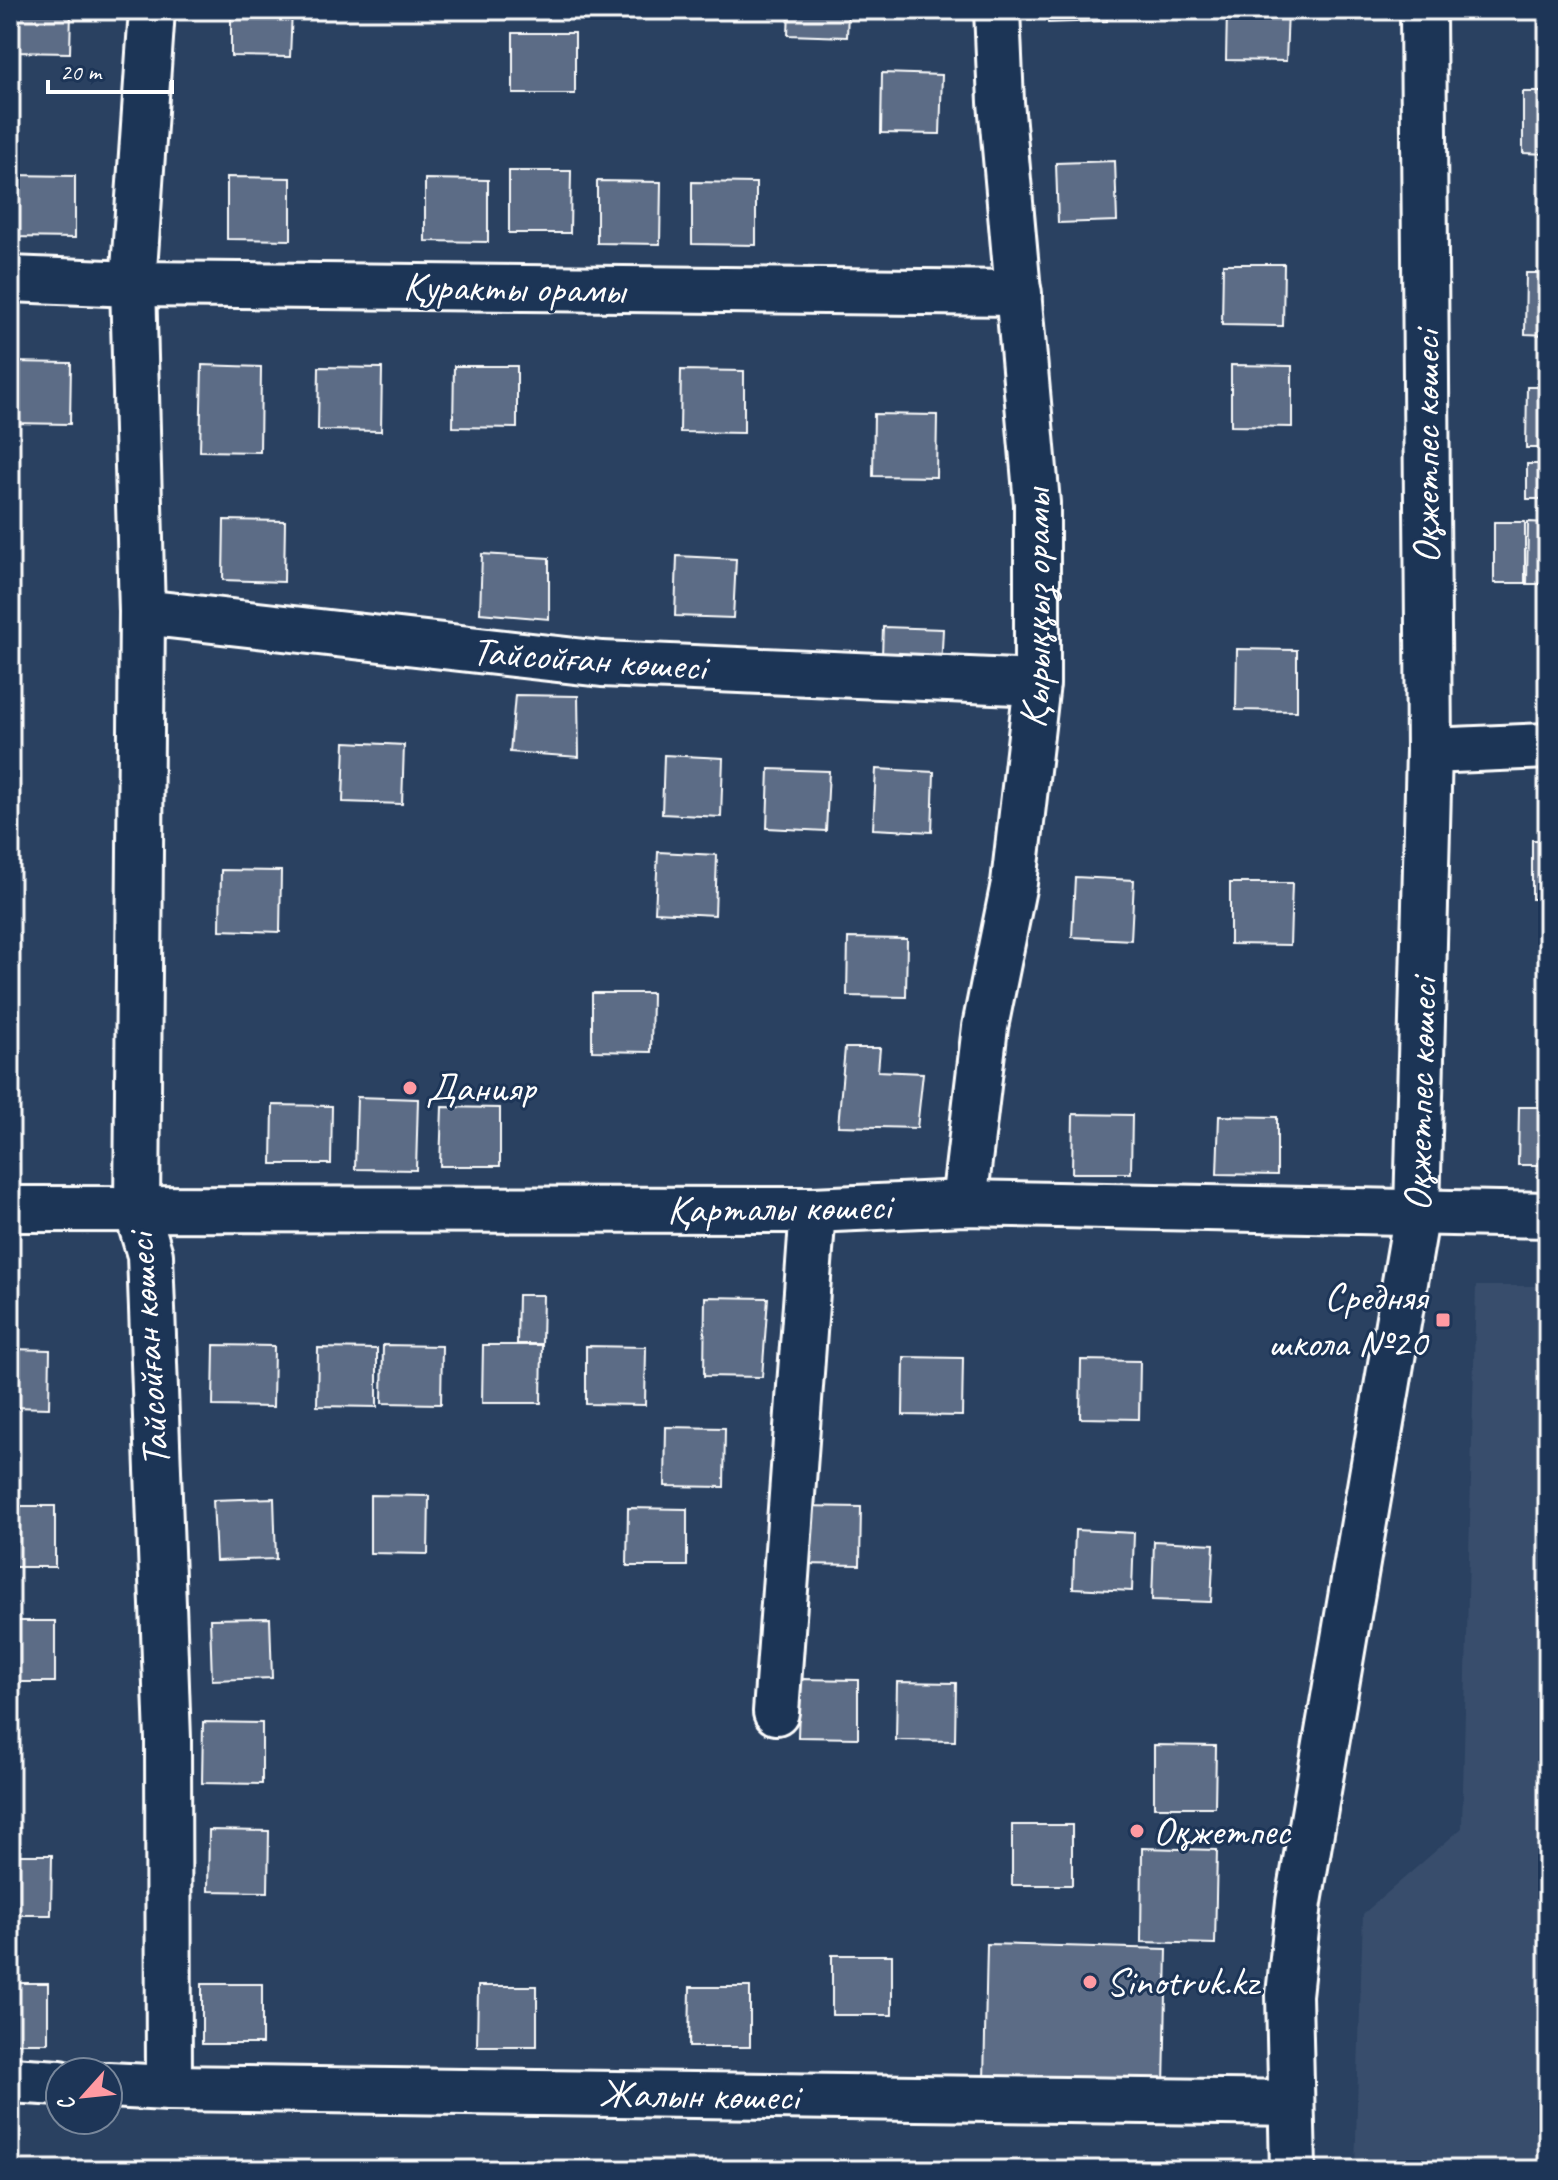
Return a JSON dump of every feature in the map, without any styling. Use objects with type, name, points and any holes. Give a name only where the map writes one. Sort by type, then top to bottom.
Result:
[{"type":"street","name":"Тайсойған көшесі","points":[[152,10],[133,284],[142,612],[137,1211],[150,1255],[168,1739],[169,2088]]},
{"type":"street","name":"Қырыққыз орамы","points":[[964,1203],[985,1027],[1014,883],[1037,683],[1037,503],[1001,102],[997,10]]},
{"type":"street","name":"Оқжетпес көшесі","points":[[1293,2170],[1289,1995],[1299,1902],[1417,1212],[1429,751],[1423,10]]},
{"type":"street","name":"Қуракты орамы","points":[[10,279],[133,284],[1019,293]]},
{"type":"street","name":"Тайсойған көшесі","points":[[142,612],[602,664],[1037,683]]},
{"type":"street","points":[[1429,751],[1548,746]]},
{"type":"street","name":"Қарталы көшесі","points":[[10,1209],[813,1210],[964,1203],[1548,1215]]},
{"type":"street","points":[[776,1712],[813,1210]]},
{"type":"street","points":[[10,2080],[44,2082]]},
{"type":"street","name":"Жалын көшесі","points":[[124,2086],[1291,2103]]},
{"type":"shaded area","points":[[1476,1286],[1548,1286],[1548,2170],[1355,2170],[1363,1914],[1462,1828]]},
{"type":"building","points":[[10,10],[71,10],[70,53],[10,52]]},
{"type":"building","points":[[231,10],[292,10],[290,57],[231,56]]},
{"type":"building","points":[[667,10],[729,10],[729,17],[667,17]]},
{"type":"building","points":[[789,10],[848,10],[847,37],[788,35]]},
{"type":"building","points":[[1048,10],[1107,10],[1107,21],[1048,23]]},
{"type":"building","points":[[1227,10],[1288,10],[1286,61],[1226,60]]},
{"type":"building","points":[[1522,10],[1548,10],[1548,17],[1521,16]]},
{"type":"building","points":[[513,33],[575,33],[575,94],[513,94]]},
{"type":"building","points":[[882,73],[942,75],[940,134],[881,133]]},
{"type":"building","points":[[1523,92],[1548,92],[1548,154],[1523,153]]},
{"type":"building","points":[[1115,161],[1117,221],[1058,223],[1056,163]]},
{"type":"building","points":[[509,171],[571,171],[570,233],[509,233]]},
{"type":"building","points":[[12,175],[75,176],[75,238],[11,237]]},
{"type":"building","points":[[227,177],[291,178],[291,240],[227,239]]},
{"type":"building","points":[[425,179],[488,180],[488,242],[425,241]]},
{"type":"building","points":[[597,181],[661,182],[660,244],[597,243]]},
{"type":"building","points":[[692,182],[756,183],[756,245],[692,244]]},
{"type":"building","points":[[1223,264],[1284,264],[1283,326],[1222,325]]},
{"type":"building","points":[[1526,273],[1548,273],[1548,335],[1525,334]]},
{"type":"building","points":[[11,362],[71,363],[70,424],[10,423]]},
{"type":"building","points":[[202,365],[261,367],[260,452],[200,451]]},
{"type":"building","points":[[1231,365],[1292,366],[1292,427],[1231,426]]},
{"type":"building","points":[[454,366],[517,366],[517,428],[453,427]]},
{"type":"building","points":[[319,367],[382,368],[381,431],[318,430]]},
{"type":"building","points":[[681,370],[744,371],[744,433],[680,432]]},
{"type":"building","points":[[1527,387],[1548,387],[1548,448],[1526,448]]},
{"type":"building","points":[[874,414],[937,415],[936,477],[873,476]]},
{"type":"building","points":[[1527,464],[1548,464],[1548,499],[1527,499]]},
{"type":"building","points":[[224,520],[285,521],[284,582],[223,580]]},
{"type":"building","points":[[1494,522],[1525,522],[1525,583],[1494,583]]},
{"type":"building","points":[[1528,522],[1548,523],[1548,584],[1527,584]]},
{"type":"building","points":[[482,554],[549,558],[549,619],[480,613]]},
{"type":"building","points":[[677,556],[736,559],[733,618],[675,616]]},
{"type":"building","points":[[883,627],[943,629],[940,689],[881,686]]},
{"type":"building","points":[[1237,649],[1297,650],[1297,711],[1236,710]]},
{"type":"building","points":[[515,695],[578,696],[579,757],[510,752]]},
{"type":"building","points":[[345,742],[404,745],[402,804],[343,802]]},
{"type":"building","points":[[664,755],[723,758],[721,817],[662,814]]},
{"type":"building","points":[[769,769],[829,771],[826,831],[767,828]]},
{"type":"building","points":[[876,769],[934,772],[932,832],[873,829]]},
{"type":"building","points":[[1532,840],[1548,840],[1548,899],[1532,899]]},
{"type":"building","points":[[658,852],[717,855],[715,915],[655,912]]},
{"type":"building","points":[[221,870],[281,871],[280,932],[220,930]]},
{"type":"building","points":[[1075,877],[1134,880],[1131,940],[1072,937]]},
{"type":"building","points":[[1230,883],[1292,883],[1290,945],[1230,944]]},
{"type":"building","points":[[848,938],[907,939],[906,997],[847,996]]},
{"type":"building","points":[[592,993],[652,993],[651,1052],[592,1051]]},
{"type":"building","points":[[845,1048],[880,1048],[878,1071],[923,1073],[917,1128],[838,1126]]},
{"type":"building","points":[[357,1097],[418,1099],[416,1170],[355,1169]]},
{"type":"building","points":[[273,1105],[332,1106],[331,1164],[272,1164]]},
{"type":"building","points":[[442,1107],[500,1108],[500,1166],[440,1166]]},
{"type":"building","points":[[1519,1107],[1548,1107],[1548,1165],[1518,1165]]},
{"type":"building","points":[[1073,1114],[1132,1115],[1131,1173],[1072,1173]]},
{"type":"building","points":[[1219,1116],[1277,1117],[1277,1175],[1217,1174]]},
{"type":"building","points":[[518,1295],[543,1295],[542,1344],[517,1344]]},
{"type":"building","points":[[705,1297],[768,1298],[762,1377],[704,1376]]},
{"type":"building","points":[[214,1345],[274,1346],[273,1407],[213,1406]]},
{"type":"building","points":[[383,1345],[442,1346],[441,1404],[382,1403]]},
{"type":"building","points":[[483,1345],[542,1345],[541,1403],[482,1403]]},
{"type":"building","points":[[586,1346],[646,1347],[645,1405],[586,1404]]},
{"type":"building","points":[[318,1348],[377,1349],[377,1407],[317,1406]]},
{"type":"building","points":[[10,1349],[50,1350],[49,1408],[10,1407]]},
{"type":"building","points":[[904,1357],[963,1358],[962,1416],[903,1415]]},
{"type":"building","points":[[1081,1360],[1140,1361],[1139,1419],[1080,1418]]},
{"type":"building","points":[[666,1427],[725,1428],[724,1487],[665,1486]]},
{"type":"building","points":[[370,1495],[429,1496],[428,1554],[370,1553]]},
{"type":"building","points":[[274,1498],[276,1559],[216,1561],[213,1500]]},
{"type":"building","points":[[10,1506],[55,1506],[55,1567],[10,1567]]},
{"type":"building","points":[[801,1506],[861,1507],[860,1565],[801,1564]]},
{"type":"building","points":[[628,1508],[687,1509],[687,1566],[627,1566]]},
{"type":"building","points":[[1075,1530],[1134,1533],[1132,1591],[1073,1588]]},
{"type":"building","points":[[1154,1541],[1214,1544],[1211,1602],[1152,1600]]},
{"type":"building","points":[[270,1618],[272,1678],[212,1680],[210,1619]]},
{"type":"building","points":[[10,1621],[55,1621],[55,1682],[10,1682]]},
{"type":"building","points":[[800,1679],[858,1680],[858,1738],[798,1737]]},
{"type":"building","points":[[897,1682],[956,1683],[955,1741],[896,1740]]},
{"type":"building","points":[[203,1722],[262,1723],[262,1784],[202,1783]]},
{"type":"building","points":[[1154,1745],[1216,1746],[1215,1807],[1154,1807]]},
{"type":"building","points":[[1012,1825],[1072,1825],[1072,1885],[1012,1885]]},
{"type":"building","points":[[209,1830],[269,1831],[268,1892],[208,1891]]},
{"type":"building","points":[[1142,1848],[1217,1850],[1215,1944],[1141,1942]]},
{"type":"building","points":[[10,1855],[52,1855],[51,1915],[10,1915]]},
{"type":"building","points":[[987,1944],[1167,1949],[1164,2086],[984,2081]]},
{"type":"building","points":[[832,1955],[892,1955],[892,2015],[832,2015]]},
{"type":"building","points":[[10,1983],[48,1983],[48,2043],[10,2043]]},
{"type":"building","points":[[202,1984],[262,1984],[262,2044],[202,2044]]},
{"type":"building","points":[[478,1986],[537,1986],[537,2046],[477,2046]]},
{"type":"building","points":[[690,1987],[750,1987],[750,2047],[689,2047]]},
{"type":"place","name":"Данияр","points":[[410,1088]]},
{"type":"place","name":"Средняя школа №20","points":[[1443,1320]]},
{"type":"place","name":"Оқжетпес","points":[[1137,1831]]},
{"type":"place","name":"Sinotruk.kz","points":[[1090,1982]]}]
